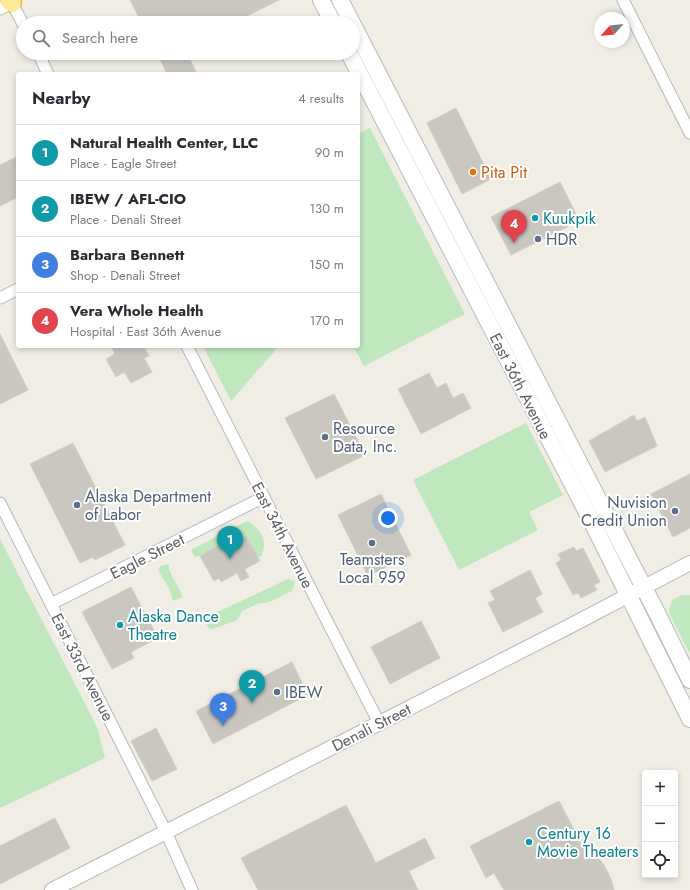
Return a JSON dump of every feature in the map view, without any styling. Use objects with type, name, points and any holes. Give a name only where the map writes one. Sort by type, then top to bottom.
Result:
[{"type":"main road","points":[[320,0],[329,16]]},
{"type":"main road","name":"East 36th Avenue","points":[[340,0],[348,16]]},
{"type":"main road","name":"East 36th Avenue","points":[[360,40],[644,588],[690,680]]},
{"type":"main road","name":"East 36th Avenue","points":[[353,60],[359,72]]},
{"type":"main road","name":"East 36th Avenue","points":[[360,74],[592,522],[690,719]]},
{"type":"main road","points":[[390,132],[404,140],[444,214],[453,218]]},
{"type":"street","points":[[623,0],[690,133]]},
{"type":"street","points":[[10,3],[18,16]]},
{"type":"street","points":[[41,60],[47,72]]},
{"type":"street","points":[[0,298],[16,290]]},
{"type":"street","name":"East 34th Avenue","points":[[188,348],[379,723]]},
{"type":"street","name":"Eagle Street","points":[[51,604],[264,497]]},
{"type":"street","name":"East 33rd Avenue","points":[[0,503],[166,832],[192,890]]},
{"type":"street","name":"Denali Street","points":[[52,890],[644,588],[690,563]]},
{"type":"green space","points":[[370,128],[465,314],[364,366],[354,348],[360,348],[360,133]]},
{"type":"green space","points":[[204,348],[277,348],[231,401]]},
{"type":"green space","points":[[526,423],[563,495],[529,512],[538,530],[459,570],[413,480]]},
{"type":"green space","points":[[248,521],[260,532],[264,541],[261,557],[257,556],[246,536],[237,541],[235,536],[200,556],[195,557],[191,550]]},
{"type":"green space","points":[[0,539],[97,727],[105,758],[0,808]]},
{"type":"green space","points":[[169,564],[169,570],[183,597],[173,601],[169,588],[158,570],[161,566]]},
{"type":"green space","points":[[288,579],[295,581],[292,591],[269,602],[257,604],[242,611],[237,620],[210,630],[203,619]]},
{"type":"green space","points":[[682,595],[690,595],[690,654],[670,615],[669,609],[672,600]]},
{"type":"building","points":[[130,0],[279,0],[247,16],[138,16]]},
{"type":"building","points":[[160,60],[190,60],[196,72],[166,72]]},
{"type":"building","points":[[456,108],[491,179],[462,194],[427,123]]},
{"type":"building","points":[[16,157],[16,198],[0,206],[0,165]]},
{"type":"building","name":"Kuukpik","points":[[560,182],[579,220],[511,255],[491,217]]},
{"type":"building","points":[[0,334],[28,390],[0,404]]},
{"type":"building","points":[[112,348],[145,348],[149,356],[144,358],[152,372],[131,383],[124,372],[116,377],[106,359],[115,354]]},
{"type":"building","points":[[429,373],[437,388],[446,383],[453,398],[463,393],[471,408],[421,434],[398,389]]},
{"type":"building","name":"Resource Data, Inc.","points":[[334,394],[365,455],[316,479],[285,418]]},
{"type":"building","points":[[634,415],[637,421],[645,417],[657,446],[605,472],[589,441]]},
{"type":"building","name":"Alaska Department of Labor","points":[[73,443],[125,545],[95,560],[93,557],[80,563],[30,464]]},
{"type":"building","name":"Nuvision Credit Union","points":[[690,474],[690,528],[673,537],[651,494]]},
{"type":"building","points":[[381,494],[411,555],[368,576],[338,515]]},
{"type":"building","points":[[235,536],[237,541],[246,536],[260,561],[245,569],[249,577],[241,581],[237,573],[221,582],[219,578],[214,581],[200,556]]},
{"type":"building","points":[[574,547],[576,551],[583,548],[600,582],[594,585],[597,590],[581,598],[578,593],[573,595],[556,563],[561,560],[558,554]]},
{"type":"building","points":[[530,570],[542,594],[535,598],[543,612],[503,632],[488,603],[495,600],[490,591]]},
{"type":"building","name":"Alaska Dance Theatre","points":[[131,587],[158,638],[131,652],[134,658],[112,669],[82,612]]},
{"type":"building","points":[[421,621],[440,658],[390,684],[371,647]]},
{"type":"building","points":[[292,662],[308,695],[213,744],[196,711]]},
{"type":"building","points":[[156,728],[177,769],[152,781],[131,741]]},
{"type":"building","name":"Century 16 Movie Theaters","points":[[559,801],[589,859],[596,855],[604,865],[611,879],[614,890],[504,890],[494,873],[486,878],[470,846]]},
{"type":"building","points":[[346,805],[376,863],[425,838],[435,858],[409,871],[418,890],[258,890],[241,858]]},
{"type":"building","points":[[55,818],[70,848],[0,884],[0,846]]},
{"type":"place","name":"Pita Pit","points":[[473,172]]},
{"type":"place","name":"Kuukpik","points":[[535,218]]},
{"type":"place","name":"HDR","points":[[538,239]]},
{"type":"place","name":"Vera Whole Health","points":[[514,243]]},
{"type":"place","name":"Resource Data, Inc.","points":[[325,437]]},
{"type":"place","name":"Alaska Department of Labor","points":[[77,505]]},
{"type":"place","name":"Nuvision Credit Union","points":[[675,511]]},
{"type":"place","name":"Teamsters Local 959","points":[[372,543]]},
{"type":"place","name":"Natural Health Center, LLC","points":[[230,559]]},
{"type":"place","name":"Alaska Dance Theatre","points":[[120,625]]},
{"type":"place","name":"IBEW","points":[[277,692]]},
{"type":"place","name":"IBEW / AFL-CIO","points":[[252,703]]},
{"type":"place","name":"Barbara Bennett","points":[[223,726]]},
{"type":"place","name":"Century 16 Movie Theaters","points":[[529,842]]}]
